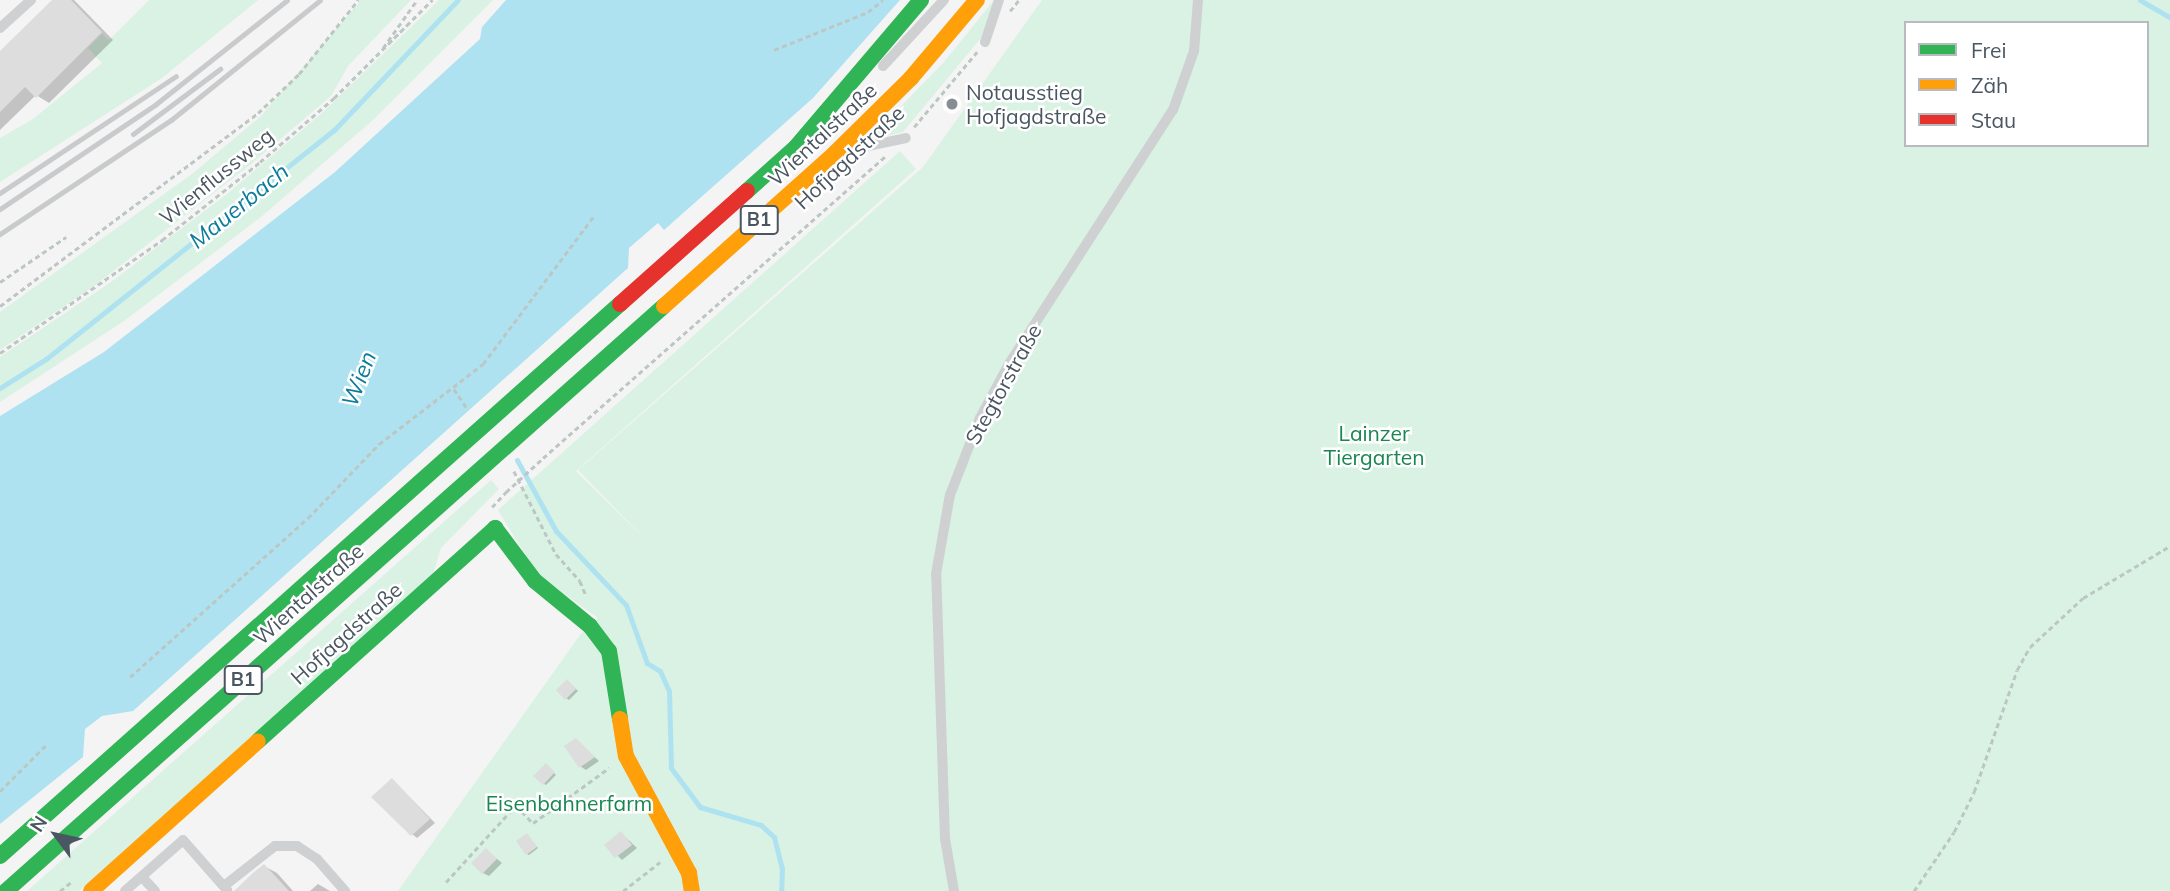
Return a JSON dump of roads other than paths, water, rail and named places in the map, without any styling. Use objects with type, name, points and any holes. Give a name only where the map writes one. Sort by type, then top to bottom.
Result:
[{"type":"main road","name":"Wientalstraße","points":[[0,856],[796,147],[920,0]]},
{"type":"main road","name":"Wientalstraße","points":[[6,891],[835,153],[911,78],[977,0]]},
{"type":"main road","name":"Hofjagdstraße","points":[[91,891],[495,528],[535,581],[590,626],[609,651],[626,756],[689,873],[692,891]]},
{"type":"lane","points":[[0,28],[31,0]]},
{"type":"lane","points":[[796,147],[916,35],[944,0]]},
{"type":"lane","points":[[985,43],[999,0]]},
{"type":"lane","name":"Stegtorstraße","points":[[954,891],[945,839],[936,574],[950,495],[980,418],[1009,365],[1173,110],[1194,51],[1199,0]]},
{"type":"lane","points":[[835,153],[905,138]]},
{"type":"lane","points":[[125,891],[183,840],[226,888],[275,846],[297,846],[317,859],[345,891]]},
{"type":"lane","points":[[142,877],[155,891]]},
{"type":"water","name":"Wien","points":[[506,0],[900,0],[813,98],[664,230],[658,223],[629,248],[628,268],[133,711],[102,716],[85,729],[83,757],[0,824],[0,416],[104,352],[335,172],[480,39],[482,27]]},
{"type":"waterway","name":"Mauerbach","points":[[0,388],[46,359],[335,129],[458,0]]},
{"type":"waterway","points":[[2140,0],[2170,17]]},
{"type":"waterway","points":[[517,460],[556,531],[626,605],[647,663],[660,671],[669,691],[671,768],[700,807],[761,825],[774,837],[782,868],[781,891]]},
{"type":"railway","points":[[0,209],[156,104],[287,0]]},
{"type":"railway","points":[[0,234],[171,120],[320,0]]},
{"type":"railway","points":[[133,134],[220,69]]},
{"type":"railway","points":[[0,193],[176,76]]},
{"type":"place","name":"Notausstieg Hofjagdstraße","points":[[952,104]]},
{"type":"park label","name":"Lainzer Tiergarten","points":[[1374,445]]},
{"type":"park label","name":"Eisenbahnerfarm","points":[[569,803]]}]
